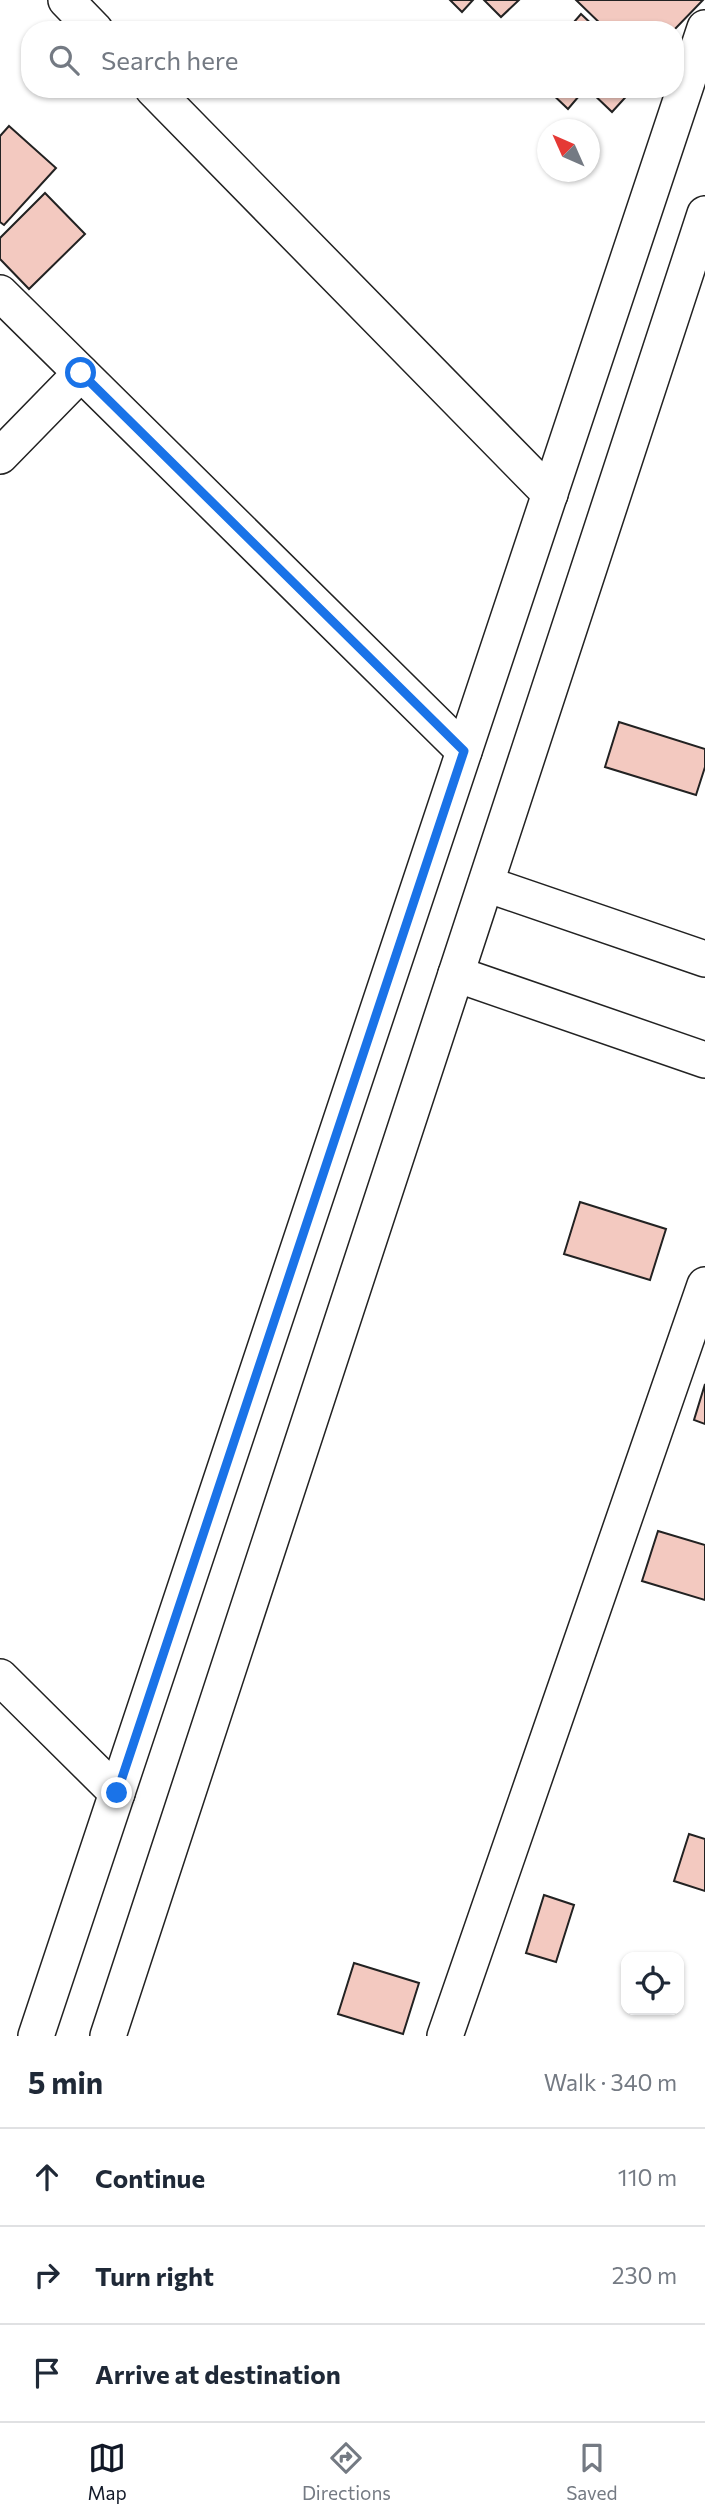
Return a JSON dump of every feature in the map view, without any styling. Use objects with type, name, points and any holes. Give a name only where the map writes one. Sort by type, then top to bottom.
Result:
[{"type":"street","points":[[66,0],[86,21]]},
{"type":"street","points":[[684,90],[705,27]]},
{"type":"street","points":[[162,98],[550,494]]},
{"type":"street","points":[[36,2036],[681,98]]},
{"type":"street","points":[[108,2036],[705,214]]},
{"type":"street","points":[[0,293],[464,751]]},
{"type":"street","points":[[0,456],[81,373]]},
{"type":"street","points":[[486,884],[705,959]]},
{"type":"street","points":[[456,974],[705,1060]]},
{"type":"street","points":[[445,2036],[705,1285]]},
{"type":"street","points":[[0,1677],[117,1793]]},
{"type":"building","points":[[450,0],[473,0],[462,12]]},
{"type":"building","points":[[484,0],[519,0],[501,17]]},
{"type":"building","points":[[576,0],[703,0],[683,21],[598,21]]},
{"type":"building","points":[[581,14],[588,21],[575,21]]},
{"type":"building","points":[[556,98],[577,98],[568,109]]},
{"type":"building","points":[[597,98],[625,98],[612,112]]},
{"type":"building","points":[[9,126],[56,168],[4,225],[0,222],[0,136]]},
{"type":"building","points":[[45,193],[85,234],[29,289],[0,259],[0,238]]},
{"type":"building","points":[[619,722],[705,749],[705,767],[696,795],[605,767]]},
{"type":"building","points":[[580,1202],[666,1229],[650,1280],[564,1254]]},
{"type":"building","points":[[705,1384],[705,1424],[694,1420]]},
{"type":"building","points":[[658,1531],[705,1545],[705,1600],[642,1581]]},
{"type":"building","points":[[689,1834],[705,1839],[705,1891],[674,1881]]},
{"type":"building","points":[[544,1895],[574,1905],[556,1962],[526,1953]]},
{"type":"building","points":[[354,1963],[419,1983],[403,2034],[338,2014]]},
{"type":"route","points":[[81,373],[464,751],[117,1793]]}]
